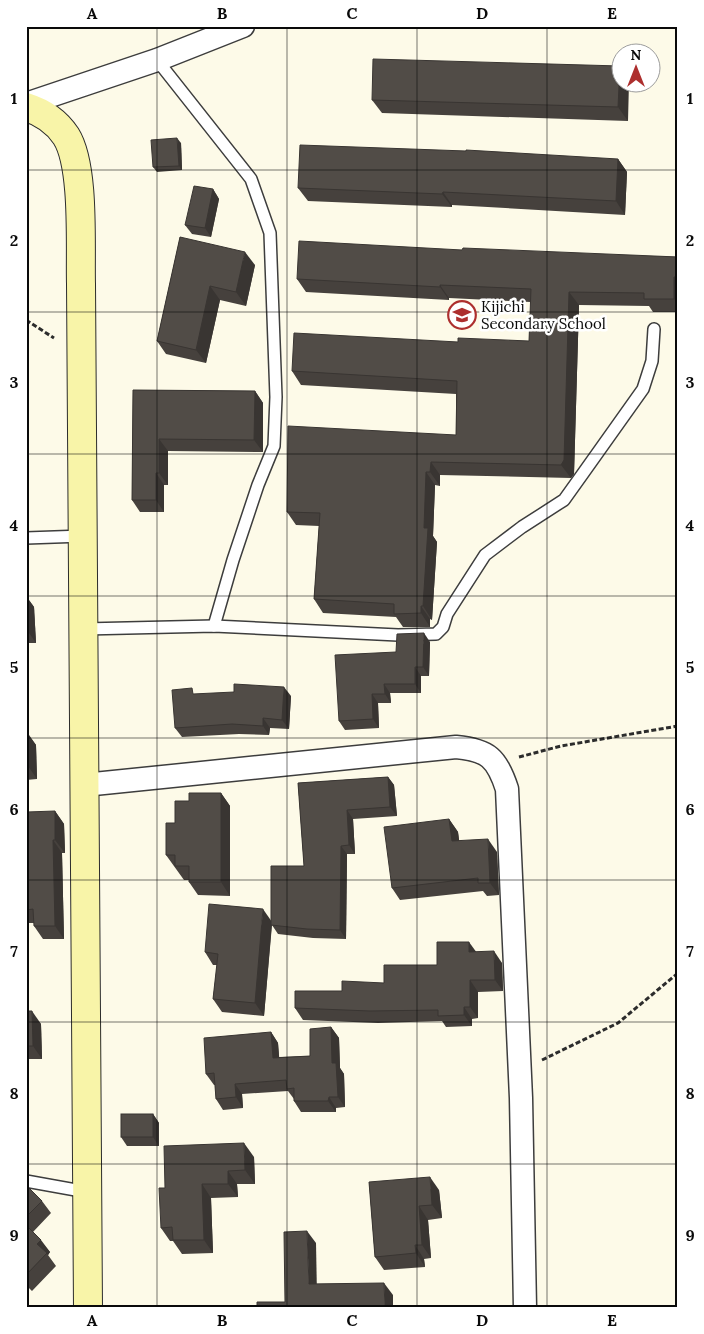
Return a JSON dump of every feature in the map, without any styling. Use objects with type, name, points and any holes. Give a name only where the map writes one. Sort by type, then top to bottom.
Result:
[{"type":"street","points":[[26,105],[157,60],[243,26]]},
{"type":"street","points":[[26,105],[54,121],[66,136],[73,152],[76,171],[81,284],[88,1308]]},
{"type":"street","points":[[84,785],[456,747],[481,751],[497,763],[507,789],[520,1072],[525,1308]]},
{"type":"lane","points":[[157,60],[251,179],[270,233],[276,397],[274,446],[258,485],[232,560],[214,626]]},
{"type":"lane","points":[[84,629],[214,626],[379,634],[436,634],[443,627],[447,614],[485,555],[522,527],[564,500],[590,465],[643,389],[652,361],[654,329]]},
{"type":"lane","points":[[26,538],[83,536]]},
{"type":"lane","points":[[26,1181],[87,1192]]},
{"type":"path","points":[[497,763],[561,746],[678,726]]},
{"type":"path","points":[[520,1072],[618,1023],[678,973]]},
{"type":"building","points":[[373,59],[612,66],[612,92],[619,92],[618,107],[372,100]]},
{"type":"building","points":[[177,138],[179,166],[153,167],[151,140]]},
{"type":"building","points":[[300,145],[466,150],[618,159],[616,201],[443,192],[442,194],[298,188]]},
{"type":"building","points":[[194,186],[213,189],[205,228],[185,225]]},
{"type":"building","points":[[180,237],[245,252],[236,292],[210,286],[196,350],[157,341]]},
{"type":"building","points":[[299,241],[462,250],[463,248],[678,257],[678,277],[674,277],[674,299],[644,299],[644,293],[569,292],[564,460],[561,465],[431,462],[430,472],[426,472],[424,528],[428,528],[421,613],[394,614],[394,604],[314,599],[320,513],[287,512],[288,426],[456,435],[457,381],[292,371],[294,333],[458,342],[458,338],[529,341],[531,289],[440,285],[440,287],[297,279]]},
{"type":"building","points":[[133,390],[255,391],[254,440],[159,439],[159,473],[156,473],[156,500],[132,500]]},
{"type":"building","points":[[424,633],[423,667],[415,667],[415,684],[384,684],[385,694],[372,694],[373,719],[339,721],[335,655],[396,652],[397,634]]},
{"type":"building","points":[[234,684],[284,687],[282,720],[263,718],[263,726],[232,724],[175,728],[172,690],[192,688],[193,694],[234,692]]},
{"type":"building","points":[[27,732],[28,766],[26,766]]},
{"type":"building","points":[[388,777],[390,807],[347,810],[349,845],[341,846],[340,930],[271,925],[271,866],[304,866],[298,783]]},
{"type":"building","points":[[189,793],[221,793],[221,882],[189,882],[189,866],[175,866],[175,855],[166,855],[166,823],[175,823],[175,801],[189,801]]},
{"type":"building","points":[[55,811],[55,840],[53,840],[55,926],[34,926],[33,909],[26,910],[26,867],[28,867],[27,812]]},
{"type":"building","points":[[449,819],[452,841],[488,839],[490,883],[478,883],[478,878],[392,888],[384,827]]},
{"type":"building","points":[[209,904],[263,909],[255,1003],[213,999],[218,954],[205,952]]},
{"type":"building","points":[[437,942],[469,942],[469,952],[494,951],[495,980],[470,980],[470,1007],[464,1007],[464,1015],[438,1016],[438,1010],[370,1011],[295,1008],[295,991],[342,991],[342,981],[384,983],[384,965],[437,965]]},
{"type":"building","points":[[26,1011],[32,1011],[33,1046],[26,1046]]},
{"type":"building","points":[[331,1027],[332,1063],[336,1063],[338,1097],[329,1097],[328,1101],[294,1101],[294,1088],[287,1089],[286,1080],[235,1084],[236,1097],[216,1099],[214,1073],[206,1074],[204,1038],[271,1032],[273,1058],[310,1056],[310,1029]]},
{"type":"building","points":[[121,1114],[153,1114],[153,1137],[121,1137]]},
{"type":"building","points":[[244,1143],[245,1170],[228,1171],[228,1184],[202,1184],[204,1240],[173,1240],[172,1227],[161,1228],[159,1188],[165,1188],[164,1146]]},
{"type":"building","points":[[430,1177],[432,1205],[419,1206],[422,1245],[415,1245],[416,1253],[375,1257],[369,1182]]},
{"type":"building","points":[[26,1185],[42,1201],[26,1217]]},
{"type":"building","points":[[26,1225],[41,1240],[37,1244],[47,1253],[26,1275]]},
{"type":"building","points":[[307,1231],[309,1284],[384,1283],[385,1307],[452,1308],[257,1308],[257,1302],[285,1302],[284,1232]]},
{"type":"place","name":"Kijichi Secondary School","points":[[462,315]]}]
